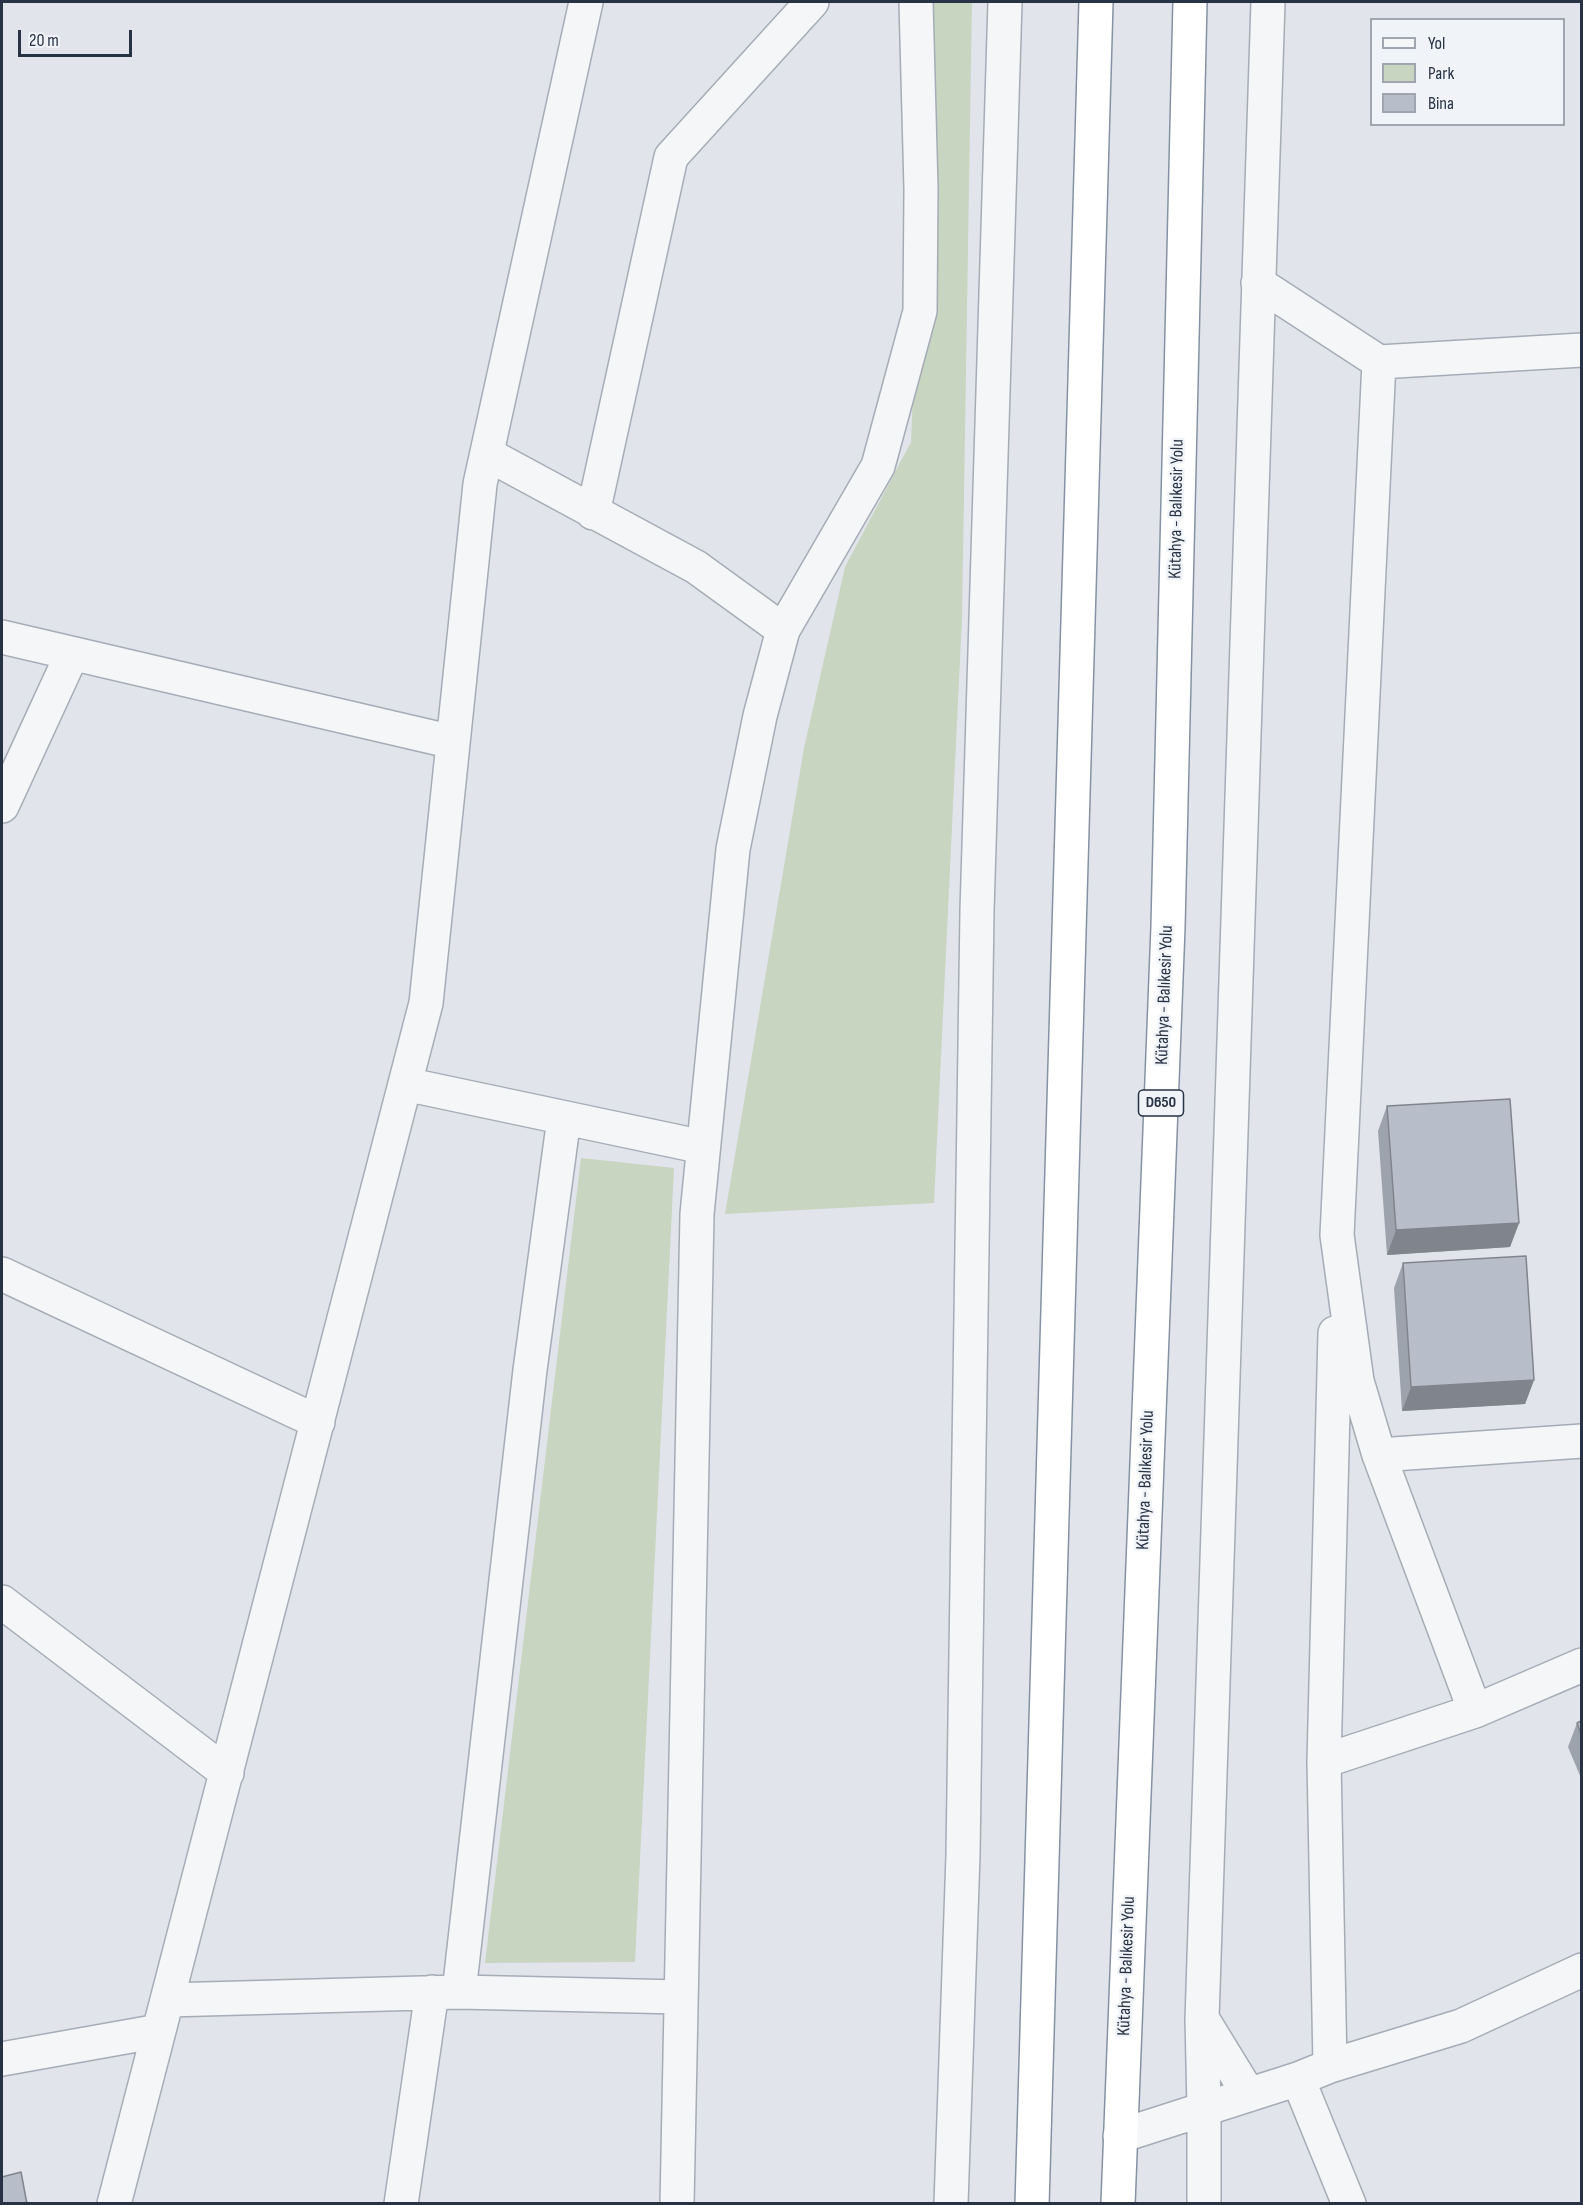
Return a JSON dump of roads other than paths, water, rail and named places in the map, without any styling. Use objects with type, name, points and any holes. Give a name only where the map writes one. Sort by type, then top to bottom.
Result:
[{"type":"highway","points":[[1032,2204],[1096,2]]},
{"type":"highway","name":"Kütahya - Balıkesir Yolu","points":[[1118,2204],[1168,927],[1190,2]]},
{"type":"street","points":[[114,2204],[426,1003],[480,484],[586,2]]},
{"type":"street","points":[[594,513],[671,157],[812,2]]},
{"type":"street","points":[[677,2204],[697,1214],[733,849],[760,716],[783,630],[878,466],[920,311],[921,189],[916,2]]},
{"type":"street","points":[[951,2204],[963,1855],[977,911],[1005,2]]},
{"type":"street","points":[[1204,2204],[1202,2019],[1268,2]]},
{"type":"street","points":[[1258,283],[1379,362],[1581,350]]},
{"type":"street","points":[[1330,2066],[1324,1761],[1337,1235],[1379,362]]},
{"type":"street","points":[[487,454],[696,567],[783,630]]},
{"type":"street","points":[[2,637],[453,742]]},
{"type":"street","points":[[2,806],[72,654]]},
{"type":"street","points":[[405,1084],[703,1148]]},
{"type":"street","points":[[400,2204],[445,1992],[564,1118]]},
{"type":"street","points":[[1337,1235],[1357,1381],[1379,1455],[1475,1711]]},
{"type":"street","points":[[2,1274],[318,1422]]},
{"type":"street","points":[[1379,1455],[1581,1441]]},
{"type":"street","points":[[2,1602],[227,1773]]},
{"type":"street","points":[[1324,1761],[1475,1711],[1581,1665]]},
{"type":"street","points":[[1120,2136],[1249,2096],[1330,2066],[1461,2026],[1579,1979]]},
{"type":"street","points":[[168,2000],[445,1992],[680,1997]]},
{"type":"street","points":[[1202,2019],[1249,2096]]},
{"type":"street","points":[[2,2059],[159,2031]]},
{"type":"street","points":[[1298,2079],[1349,2204]]}]
